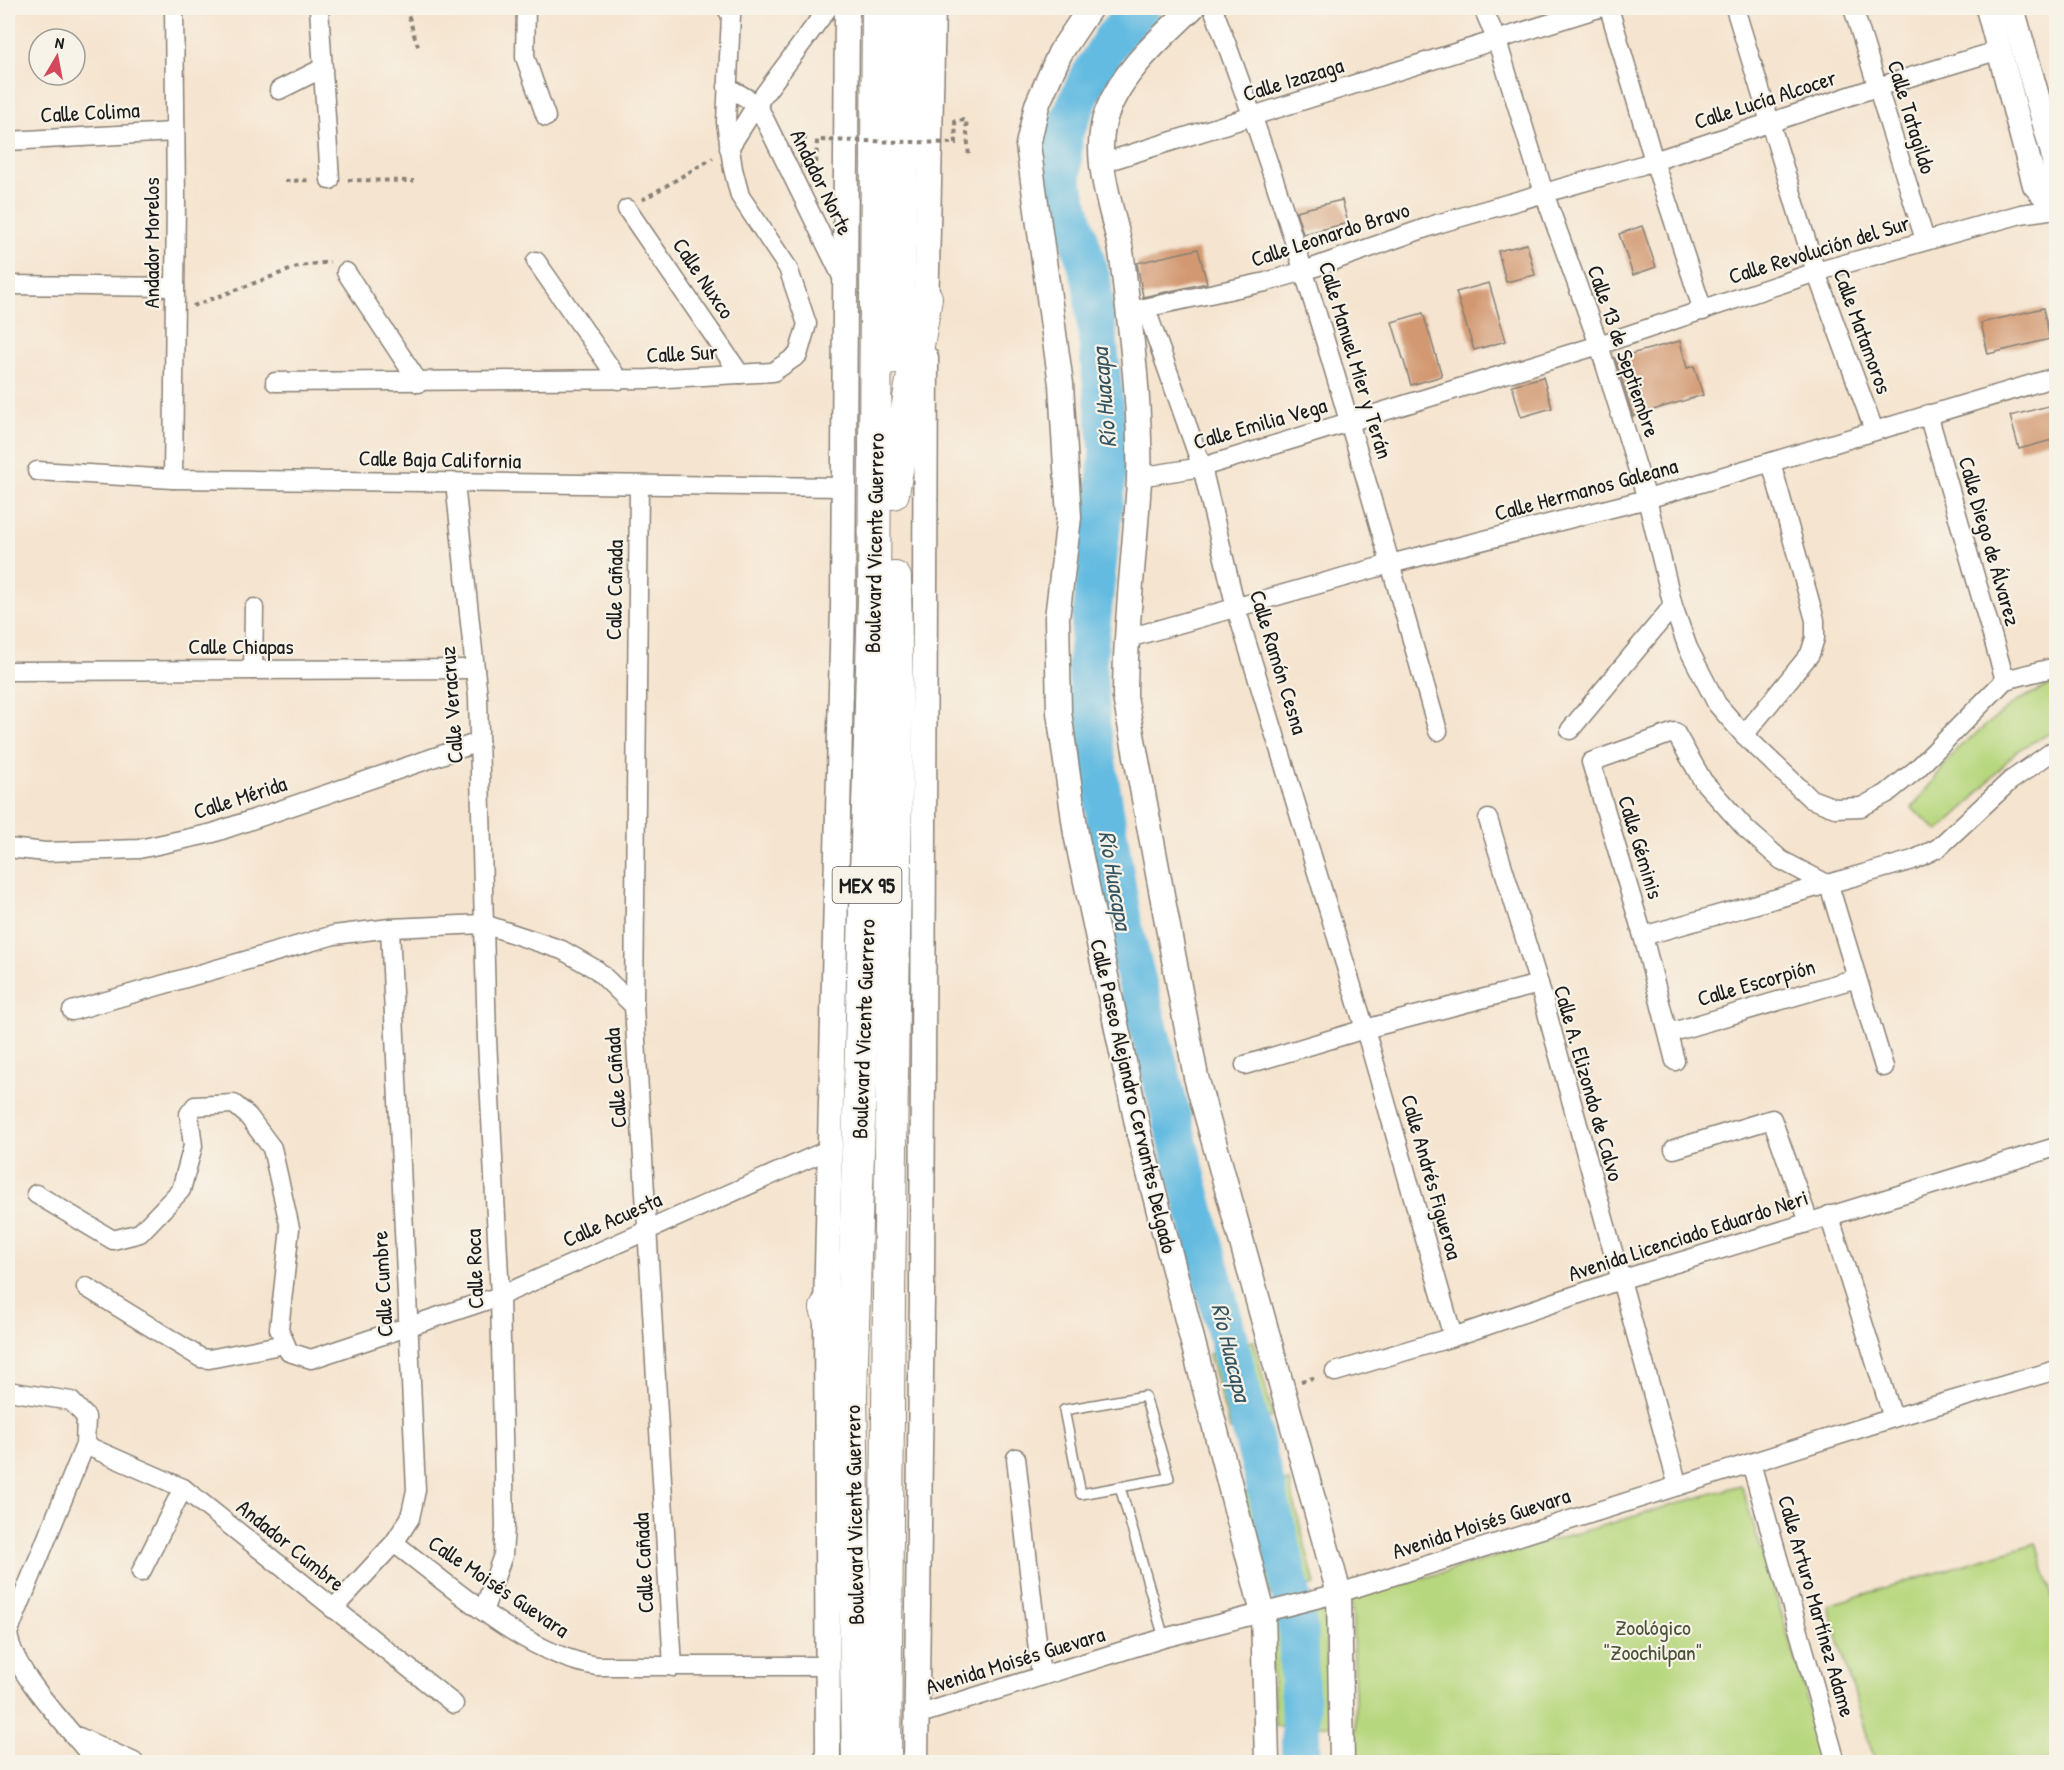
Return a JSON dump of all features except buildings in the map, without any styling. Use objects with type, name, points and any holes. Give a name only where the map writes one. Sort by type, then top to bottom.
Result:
[{"type":"highway","name":"Boulevard Vicente Guerrero","points":[[858,1762],[851,1395],[874,599],[878,8]]},
{"type":"highway","name":"Boulevard Vicente Guerrero","points":[[885,1762],[897,717],[893,493],[906,8]]},
{"type":"highway","points":[[893,493],[926,298]]},
{"type":"highway","points":[[826,1308],[851,1395]]},
{"type":"main road","name":"Boulevard Vicente Guerrero","points":[[828,1762],[826,1308],[832,1148],[844,487],[847,8]]},
{"type":"main road","points":[[916,1762],[926,298],[933,8]]},
{"type":"main road","name":"Calle Paseo Alejandro Cervantes Delgado","points":[[1090,8],[1060,53],[1037,105],[1028,145],[1030,180],[1050,289],[1060,384],[1069,517],[1057,618],[1059,712],[1076,834],[1140,1138],[1264,1613],[1267,1762]]},
{"type":"main road","points":[[1192,8],[1128,73],[1107,112],[1101,139],[1102,163],[1120,249],[1137,310],[1139,477],[1125,639],[1125,697],[1196,1077],[1283,1386],[1338,1593],[1342,1762]]},
{"type":"main road","points":[[1988,8],[2035,185],[2056,208]]},
{"type":"main road","points":[[2012,8],[2054,153],[2056,181]]},
{"type":"street","name":"Andador Morelos","points":[[173,479],[174,8]]},
{"type":"street","points":[[319,8],[330,180]]},
{"type":"street","points":[[526,8],[525,57],[546,117]]},
{"type":"street","points":[[726,8],[731,15],[727,87],[757,104]]},
{"type":"street","points":[[729,148],[757,104],[828,8]]},
{"type":"street","name":"Calle Manuel Mier y Terán","points":[[1213,8],[1254,116],[1304,271],[1350,421],[1438,731]]},
{"type":"street","name":"Calle 13 de Septiembre","points":[[1483,8],[1497,41],[1544,193],[1599,345],[1647,499],[1673,606],[1688,648],[1717,704],[1744,735],[1811,799],[1835,808],[1861,807],[1886,794],[1917,769],[2005,680]]},
{"type":"street","name":"Calle Izazaga","points":[[1102,163],[1599,8]]},
{"type":"street","points":[[1609,8],[1654,161],[1703,311]]},
{"type":"street","name":"Calle Matamoros","points":[[1735,8],[1816,272],[1875,429]]},
{"type":"street","name":"Calle Tatagildo","points":[[1853,8],[1925,240]]},
{"type":"street","name":"Calle Lucía Alcocer","points":[[1544,193],[1654,161],[1877,87],[2000,50]]},
{"type":"street","points":[[279,90],[323,68]]},
{"type":"street","name":"Calle Sur","points":[[275,382],[419,383],[620,380],[773,372],[798,355],[807,324],[789,268],[740,196],[729,148],[727,87]]},
{"type":"street","name":"Andador Norte","points":[[757,104],[845,282]]},
{"type":"street","name":"Calle Colima","points":[[8,141],[174,132]]},
{"type":"street","name":"Calle Leonardo Bravo","points":[[1137,310],[1304,271],[1437,224],[1544,193]]},
{"type":"street","name":"Calle Revolución del Sur","points":[[1599,345],[1816,272],[2021,214],[2056,208]]},
{"type":"street","name":"Calle Nuxco","points":[[627,209],[740,374]]},
{"type":"street","points":[[536,261],[620,380]]},
{"type":"street","points":[[346,272],[419,383]]},
{"type":"street","points":[[8,285],[175,287]]},
{"type":"street","name":"Calle Ramón Cesna","points":[[1137,310],[1202,467],[1236,608],[1365,1029]]},
{"type":"street","name":"Calle Emilia Vega","points":[[1139,477],[1202,467],[1599,345]]},
{"type":"street","name":"Calle Hermanos Galeana","points":[[1125,639],[1390,564],[1647,499],[1875,429],[2056,377]]},
{"type":"street","name":"Calle Diego de Álvarez","points":[[1928,414],[2005,680]]},
{"type":"street","points":[[1744,735],[1810,654],[1815,638],[1815,620],[1771,462]]},
{"type":"street","name":"Calle Baja California","points":[[37,471],[173,479],[844,487]]},
{"type":"street","name":"Calle Veracruz","points":[[455,483],[479,742],[484,924]]},
{"type":"street","name":"Calle Cañada","points":[[639,485],[634,1006],[649,1229],[673,1666]]},
{"type":"street","points":[[1570,730],[1673,606]]},
{"type":"street","points":[[253,670],[254,608]]},
{"type":"street","points":[[2005,680],[2056,667]]},
{"type":"street","name":"Calle Chiapas","points":[[8,671],[474,669]]},
{"type":"street","name":"Calle Géminis","points":[[1675,1061],[1643,936],[1590,762],[1675,732],[1703,781],[1746,829],[1781,860],[1829,885]]},
{"type":"street","name":"Calle Mérida","points":[[8,848],[46,852],[139,849],[213,833],[479,742]]},
{"type":"street","points":[[1643,936],[1913,860],[1938,848],[2010,781],[2056,749]]},
{"type":"street","points":[[1488,819],[1539,984]]},
{"type":"street","points":[[1829,885],[1884,1067]]},
{"type":"street","points":[[72,1011],[334,935],[390,928],[484,924],[562,950],[597,970],[634,1006]]},
{"type":"street","name":"Calle Roca","points":[[483,1609],[503,1555],[505,1527],[500,1296],[484,924]]},
{"type":"street","name":"Calle Cumbre","points":[[333,1609],[394,1543],[410,1518],[416,1490],[390,928]]},
{"type":"street","name":"Calle Escorpión","points":[[1669,1033],[1857,978]]},
{"type":"street","name":"Calle A. Elizondo de Calvo","points":[[1245,1065],[1365,1029],[1539,984],[1678,1486]]},
{"type":"street","name":"Calle Andrés Figueroa","points":[[1365,1029],[1453,1337]]},
{"type":"street","points":[[36,1194],[113,1240],[140,1233],[181,1191],[193,1146],[189,1114],[195,1106],[234,1104],[248,1116],[272,1148],[290,1228],[279,1329],[285,1344],[209,1359],[201,1358],[86,1287]]},
{"type":"street","points":[[1674,1149],[1772,1119],[1809,1222]]},
{"type":"street","name":"Calle Acuesta","points":[[285,1344],[289,1352],[311,1359],[500,1296],[832,1148]]},
{"type":"street","name":"Avenida Licenciado Eduardo Neri","points":[[1335,1372],[1453,1337],[1620,1280],[1829,1215],[2056,1148]]},
{"type":"street","points":[[1829,1215],[1893,1418]]},
{"type":"street","name":"Avenida Moisés Guevara","points":[[918,1715],[1164,1638],[1338,1593],[1893,1418],[2056,1370]]},
{"type":"street","points":[[8,1391],[71,1401],[86,1416],[85,1445],[8,1633],[9,1649],[22,1669],[96,1762]]},
{"type":"street","name":"Andador Cumbre","points":[[85,1445],[183,1488],[454,1704]]},
{"type":"street","points":[[1016,1458],[1041,1676]]},
{"type":"street","name":"Calle Arturo Martínez Adame","points":[[1751,1463],[1836,1762]]},
{"type":"street","points":[[141,1572],[183,1488]]},
{"type":"street","name":"Calle Moisés Guevara","points":[[394,1543],[530,1642],[561,1658],[580,1664],[597,1666],[828,1666]]},
{"type":"street","points":[[74,1735],[134,1762]]},
{"type":"lane","points":[[1145,1396],[1170,1479],[1120,1487],[1081,1494],[1064,1410],[1145,1396]]},
{"type":"lane","points":[[1120,1487],[1164,1638]]},
{"type":"path","points":[[405,8],[420,49]]},
{"type":"path","points":[[805,136],[802,169],[816,170],[817,140],[956,143],[955,121],[966,120],[969,158]]},
{"type":"path","points":[[627,209],[729,148]]},
{"type":"path","points":[[174,309],[197,306],[300,266],[326,261],[346,272]]},
{"type":"path","points":[[1283,1386],[1335,1372]]},
{"type":"green space","points":[[2056,682],[2056,730],[2016,751],[1970,802],[1938,831],[1912,808],[1957,749],[2015,702]]},
{"type":"green space","points":[[1254,1341],[1273,1417],[1230,1430],[1209,1354]]},
{"type":"green space","points":[[1289,1481],[1315,1585],[1270,1596],[1243,1493]]},
{"type":"green space","name":"Zoológico \"Zoochilpan\"","points":[[1741,1485],[1799,1670],[1823,1762],[1357,1762],[1352,1599]]},
{"type":"green space","points":[[2036,1543],[2056,1610],[2056,1762],[1875,1762],[1828,1605]]},
{"type":"green space","points":[[1325,1609],[1330,1726],[1275,1726],[1270,1624]]},
{"type":"waterway","name":"Río Huacapa","points":[[1141,8],[1113,38],[1087,81],[1063,134],[1062,182],[1092,282],[1109,451],[1087,664],[1091,726],[1123,927],[1283,1554],[1298,1629],[1301,1762]]}]
